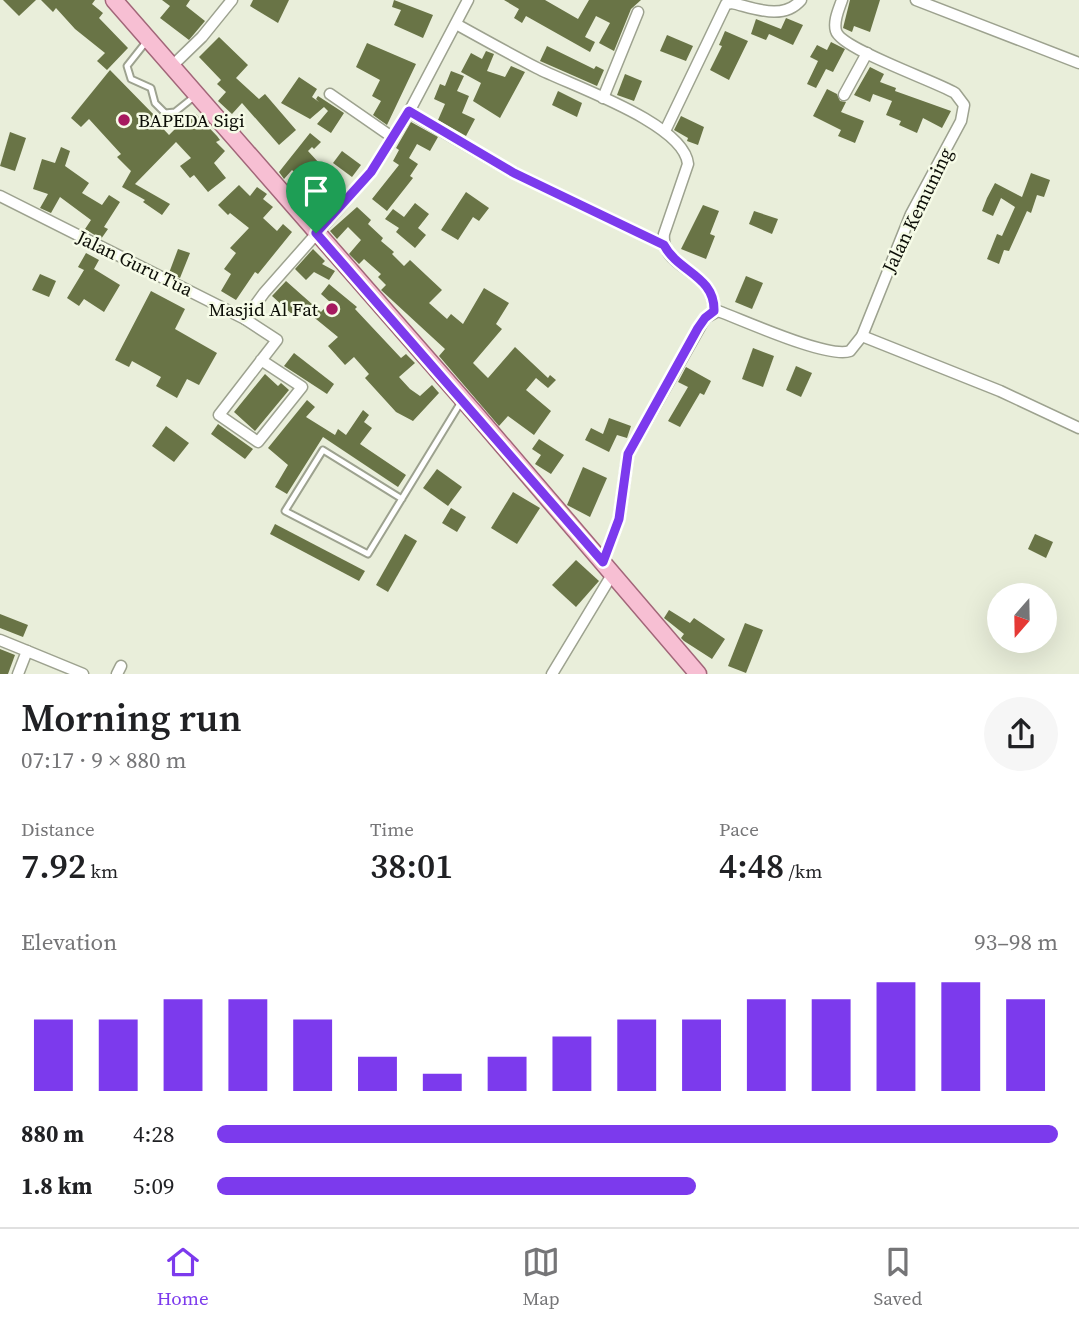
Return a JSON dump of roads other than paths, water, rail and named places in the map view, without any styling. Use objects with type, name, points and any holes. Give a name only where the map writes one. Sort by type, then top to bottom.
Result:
[{"type":"main road","points":[[114,0],[463,399],[698,674]]},
{"type":"street","points":[[172,67],[202,37],[232,0]]},
{"type":"street","points":[[245,319],[316,233],[357,190],[409,111],[468,0]]},
{"type":"street","points":[[665,131],[726,4],[732,2],[775,12],[796,6],[801,0]]},
{"type":"street","name":"Jalan Kemuning","points":[[842,0],[837,12],[836,33],[845,42],[955,93],[962,99],[964,111],[911,214],[862,336]]},
{"type":"street","points":[[916,0],[1079,63]]},
{"type":"street","points":[[603,98],[638,12]]},
{"type":"street","points":[[456,24],[537,68],[627,108],[665,131],[684,150],[688,164],[663,234],[664,245]]},
{"type":"street","points":[[844,95],[867,53]]},
{"type":"street","points":[[330,94],[392,137]]},
{"type":"street","points":[[409,111],[514,173],[664,245],[675,260],[708,286],[714,311]]},
{"type":"street","name":"Jalan Guru Tua","points":[[0,196],[245,319],[277,340],[261,360]]},
{"type":"street","points":[[714,311],[838,352],[850,351],[862,336],[989,386],[1079,428]]},
{"type":"street","points":[[552,674],[608,567],[619,519],[625,466],[634,440],[698,328],[714,311]]},
{"type":"street","points":[[261,360],[302,387],[258,442],[219,415],[261,360]]},
{"type":"street","points":[[0,640],[83,674]]},
{"type":"street","points":[[18,674],[27,651]]},
{"type":"lane","points":[[148,40],[130,60],[126,71],[131,79],[151,88],[155,103],[165,113],[178,110],[197,94]]},
{"type":"lane","points":[[402,499],[323,450],[285,511],[368,554],[402,499],[463,399]]},
{"type":"place","name":"BAPEDA Sigi","points":[[124,120]]},
{"type":"place","name":"Masjid Al Fat","points":[[332,309]]}]
